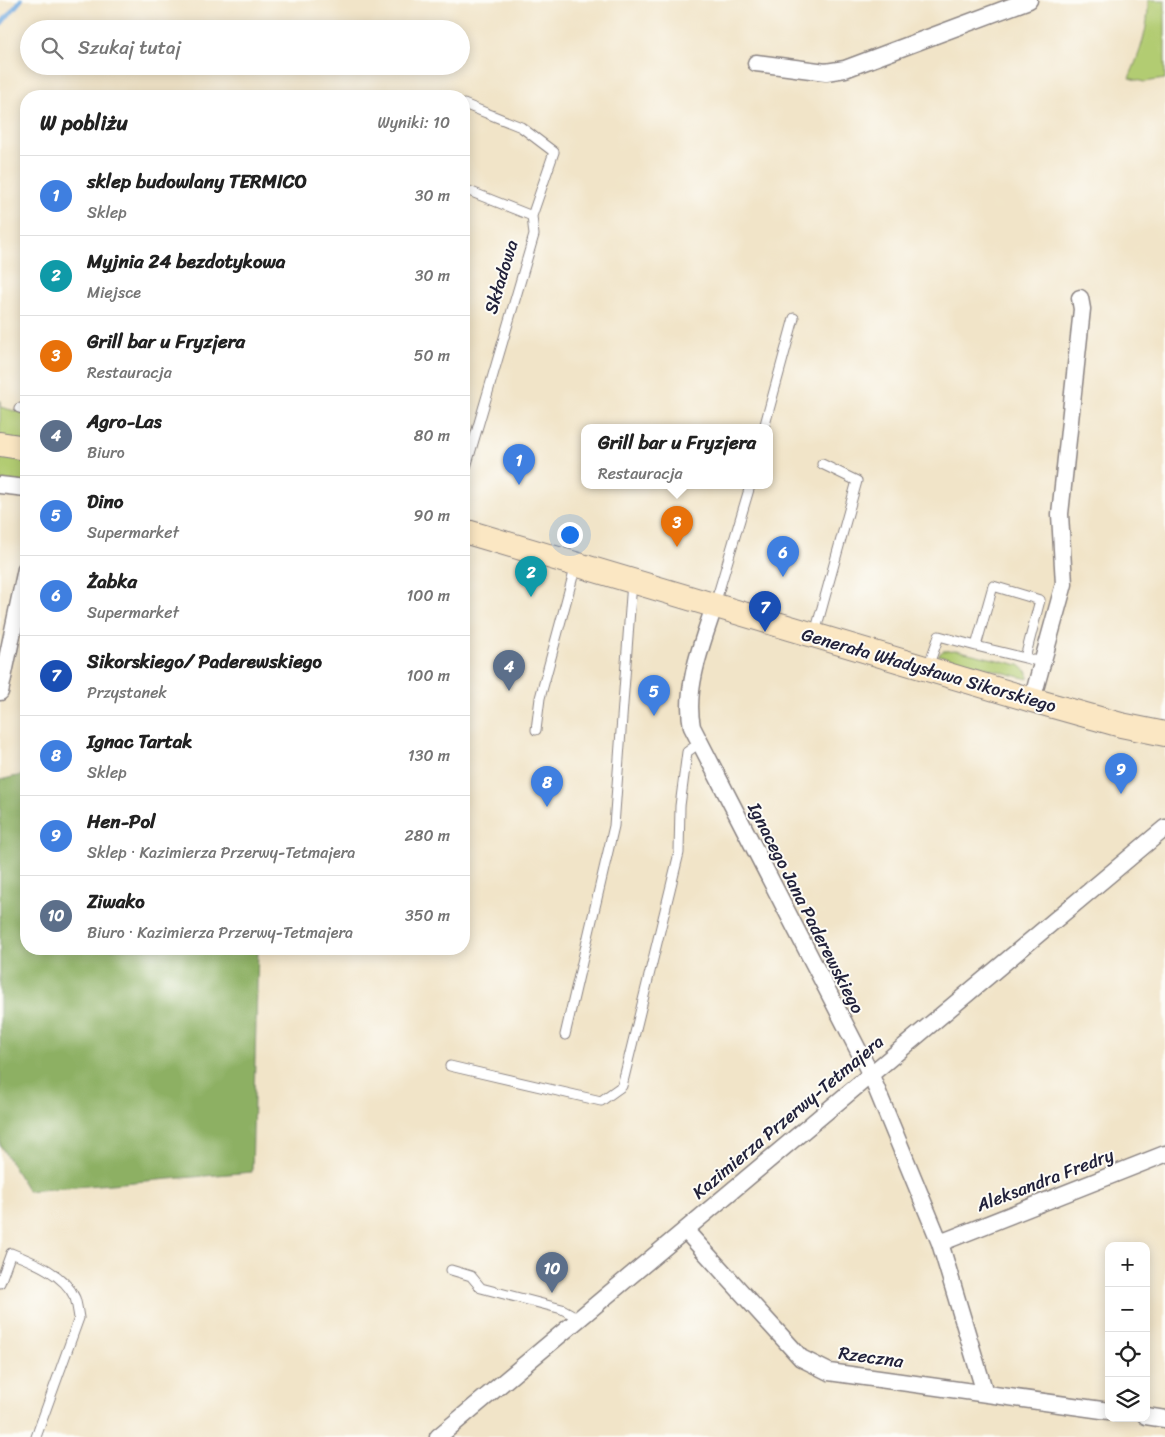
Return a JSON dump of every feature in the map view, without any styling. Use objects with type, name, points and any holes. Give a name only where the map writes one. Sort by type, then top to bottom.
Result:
[{"type":"main road","points":[[0,444],[20,447]]},
{"type":"main road","name":"Generała Władysława Sikorskiego","points":[[470,534],[1032,700],[1121,725],[1165,734]]},
{"type":"street","points":[[756,63],[826,72],[845,69],[1029,0]]},
{"type":"street","points":[[1032,700],[1064,584],[1060,514],[1075,387],[1082,309],[1080,298]]},
{"type":"street","points":[[0,485],[20,487]]},
{"type":"street","points":[[0,692],[20,597]]},
{"type":"street","name":"Ignacego Jana Paderewskiego","points":[[714,607],[697,665],[689,714],[698,744],[870,1073],[940,1242],[986,1394]]},
{"type":"street","name":"Kazimierza Przerwy-Tetmajera","points":[[438,1437],[870,1073],[1165,828]]},
{"type":"street","name":"Aleksandra Fredry","points":[[940,1242],[1165,1154]]},
{"type":"street","name":"Rzeczna","points":[[685,1230],[801,1358],[829,1372],[1105,1410]]},
{"type":"street","points":[[1150,1417],[1165,1419]]},
{"type":"lane","points":[[470,106],[521,127],[554,152],[532,216],[470,191]]},
{"type":"lane","name":"Składowa","points":[[470,454],[534,235],[532,216]]},
{"type":"lane","points":[[765,424],[794,318]]},
{"type":"lane","points":[[814,636],[857,481],[822,464]]},
{"type":"lane","points":[[714,607],[749,489]]},
{"type":"lane","points":[[536,730],[540,698],[576,564]]},
{"type":"lane","points":[[565,1035],[614,826],[632,582]]},
{"type":"lane","points":[[976,646],[993,586],[1040,600],[1025,658]]},
{"type":"lane","points":[[928,669],[939,636],[1042,662]]},
{"type":"lane","points":[[450,1066],[600,1101],[622,1086],[679,853],[680,806],[687,752],[698,744]]},
{"type":"lane","points":[[0,1283],[11,1253],[34,1262],[59,1279],[75,1298],[79,1318],[36,1437]]},
{"type":"lane","points":[[452,1270],[471,1276],[481,1288],[562,1309],[571,1314],[576,1321]]},
{"type":"green space","points":[[1148,0],[1165,0],[1165,79],[1144,82],[1129,78],[1143,40]]},
{"type":"green space","points":[[0,407],[20,412],[20,441],[0,438]]},
{"type":"green space","points":[[0,452],[20,455],[20,484],[0,482]]},
{"type":"green space","points":[[956,650],[1019,665],[1028,672],[1028,679],[938,655],[943,651]]},
{"type":"green space","points":[[20,775],[20,955],[258,955],[252,1172],[28,1191],[0,1145],[0,780]]},
{"type":"waterway","points":[[0,25],[21,0]]},
{"type":"place","name":"sklep budowlany TERMICO","points":[[519,485]]},
{"type":"place","name":"Grill bar u Fryzjera","points":[[677,547]]},
{"type":"place","name":"Żabka","points":[[783,577]]},
{"type":"place","name":"Myjnia 24 bezdotykowa","points":[[531,597]]},
{"type":"place","name":"Sikorskiego/ Paderewskiego","points":[[765,632]]},
{"type":"place","name":"Agro-Las","points":[[509,691]]},
{"type":"place","name":"Dino","points":[[654,716]]},
{"type":"place","name":"Hen-Pol","points":[[1121,794]]},
{"type":"place","name":"Ignac Tartak","points":[[547,807]]},
{"type":"place","name":"Ziwako","points":[[552,1293]]}]
